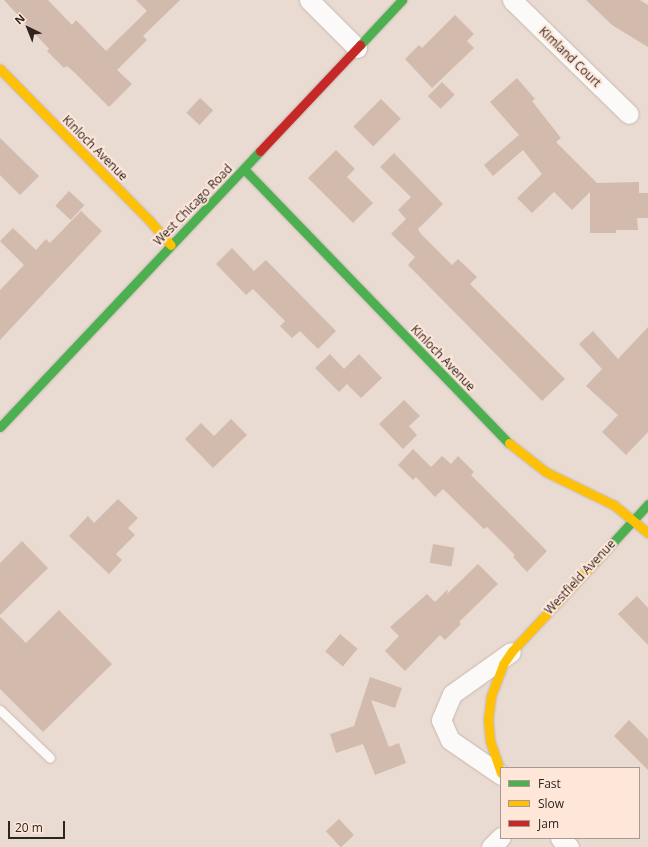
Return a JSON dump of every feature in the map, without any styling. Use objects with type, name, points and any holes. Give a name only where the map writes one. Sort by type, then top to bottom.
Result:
[{"type":"street","points":[[309,0],[357,48]]},
{"type":"street","name":"West Chicago Road","points":[[0,427],[402,0]]},
{"type":"street","name":"Kimland Court","points":[[512,0],[629,114]]},
{"type":"street","name":"Kinloch Avenue","points":[[0,69],[149,220],[171,245]]},
{"type":"street","name":"Kinloch Avenue","points":[[244,169],[512,446],[546,472],[614,504],[648,533]]},
{"type":"street","name":"Westfield Avenue","points":[[500,773],[450,740],[442,720],[452,694],[512,651],[648,504]]},
{"type":"street","name":"Westfield Avenue","points":[[500,771],[490,741],[488,720],[490,696],[497,677],[512,651]]},
{"type":"street","points":[[491,847],[500,838]]},
{"type":"street","points":[[561,839],[569,847]]},
{"type":"lane","points":[[0,710],[50,758]]},
{"type":"building","points":[[4,0],[48,0],[72,25],[76,20],[106,51],[147,11],[136,0],[180,0],[143,36],[147,40],[117,70],[132,84],[109,107],[75,73],[67,66],[64,68],[47,51],[49,49]]},
{"type":"building","points":[[586,0],[640,0],[648,5],[648,47],[612,25]]},
{"type":"building","points":[[455,15],[474,34],[467,41],[474,48],[432,88],[405,59],[419,45],[422,48]]},
{"type":"building","points":[[517,78],[535,99],[532,101],[561,138],[556,142],[597,183],[639,182],[639,193],[648,193],[648,218],[637,218],[638,230],[616,230],[616,233],[590,233],[590,192],[572,210],[554,192],[532,213],[517,198],[542,174],[523,150],[493,176],[484,165],[519,135],[490,102]]},
{"type":"building","points":[[442,82],[455,95],[441,109],[428,96]]},
{"type":"building","points":[[200,98],[213,110],[200,125],[186,113]]},
{"type":"building","points":[[381,99],[401,119],[373,146],[353,127]]},
{"type":"building","points":[[0,138],[39,176],[20,195],[0,175]]},
{"type":"building","points":[[336,150],[355,169],[347,177],[373,203],[353,223],[308,178]]},
{"type":"building","points":[[394,153],[443,204],[418,229],[421,234],[452,265],[458,259],[477,277],[470,284],[565,379],[542,401],[408,265],[415,257],[391,234],[406,219],[398,210],[411,197],[380,167]]},
{"type":"building","points":[[69,191],[84,205],[71,220],[55,206]]},
{"type":"building","points":[[81,211],[102,231],[0,340],[0,290],[24,265],[0,241],[13,228],[36,250],[46,239],[50,243]]},
{"type":"building","points":[[232,248],[254,271],[266,260],[336,331],[318,349],[300,331],[292,338],[280,326],[285,321],[253,289],[246,295],[216,264]]},
{"type":"building","points":[[648,327],[648,432],[626,455],[602,432],[618,415],[586,386],[602,369],[579,344],[593,331],[618,359]]},
{"type":"building","points":[[330,354],[344,369],[359,354],[382,378],[361,398],[347,384],[339,392],[315,368]]},
{"type":"building","points":[[404,400],[420,416],[409,426],[417,435],[403,449],[379,424]]},
{"type":"building","points":[[231,419],[247,435],[213,468],[185,439],[201,423],[214,436]]},
{"type":"building","points":[[413,449],[431,467],[442,456],[451,464],[458,456],[474,472],[471,475],[547,551],[527,572],[513,557],[515,555],[487,527],[484,529],[443,489],[435,497],[416,477],[413,480],[398,465]]},
{"type":"building","points":[[118,499],[138,518],[128,528],[135,535],[116,554],[122,560],[109,574],[69,536],[88,516],[94,523]]},
{"type":"building","points":[[22,541],[48,568],[0,615],[0,563]]},
{"type":"building","points":[[433,544],[455,548],[451,567],[430,563]]},
{"type":"building","points":[[478,564],[498,584],[459,622],[461,624],[445,640],[440,635],[405,671],[385,651],[399,636],[390,627],[427,594],[435,602],[448,589],[447,594]]},
{"type":"building","points":[[637,596],[648,608],[648,645],[618,614]]},
{"type":"building","points":[[59,610],[112,664],[43,732],[0,689],[0,617],[26,643]]},
{"type":"building","points":[[340,634],[358,649],[343,666],[325,652]]},
{"type":"building","points":[[370,677],[402,688],[395,708],[371,700],[389,747],[399,743],[406,763],[375,775],[363,744],[336,753],[330,734],[354,726]]},
{"type":"building","points":[[629,720],[648,739],[648,770],[614,736]]},
{"type":"building","points":[[339,819],[354,835],[340,847],[326,831]]},
{"type":"traffic: fast","points":[[360,45],[402,0]]},
{"type":"traffic: fast","points":[[0,427],[260,151]]},
{"type":"traffic: fast","points":[[244,169],[509,443]]},
{"type":"traffic: fast","points":[[594,563],[648,504]]},
{"type":"traffic: slow","points":[[0,69],[149,220],[171,245]]},
{"type":"traffic: slow","points":[[509,443],[546,472],[614,505],[648,533]]},
{"type":"traffic: slow","points":[[500,770],[490,741],[488,720],[491,696],[503,664],[512,651],[594,563]]},
{"type":"traffic: jam","points":[[260,151],[360,45]]}]
